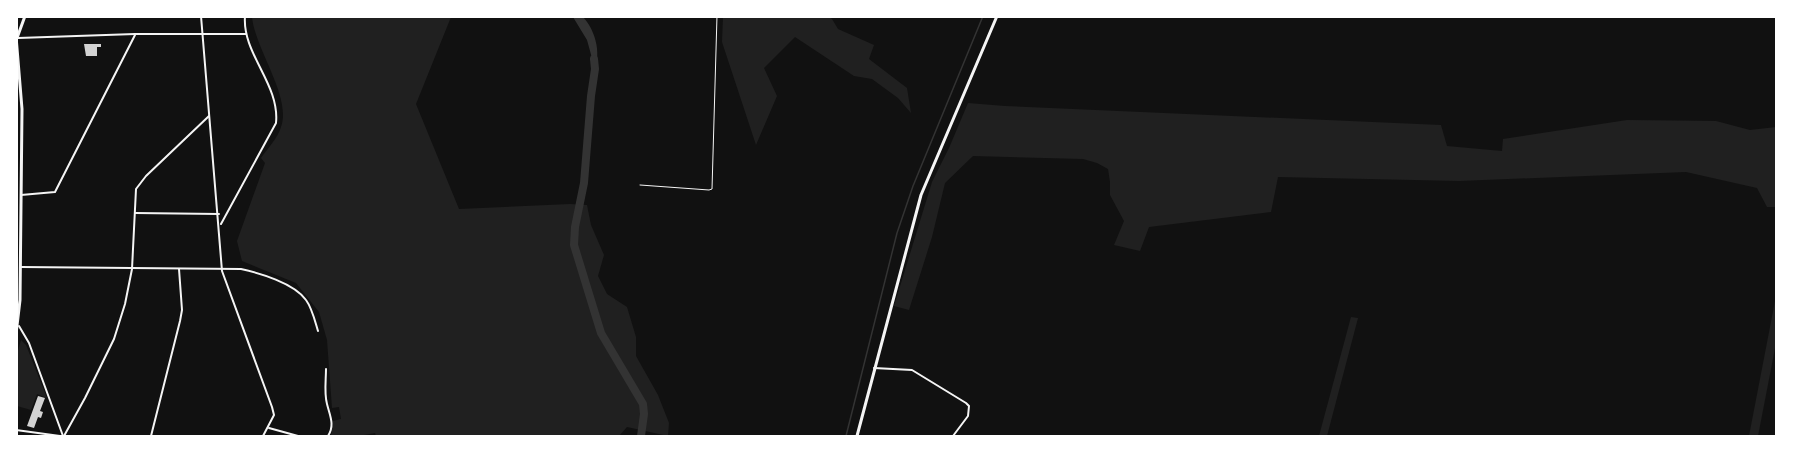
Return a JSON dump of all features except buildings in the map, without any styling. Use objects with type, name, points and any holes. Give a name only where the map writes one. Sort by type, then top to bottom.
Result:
[{"type":"street","points":[[16,334],[19,326],[21,267],[21,93],[17,38],[25,16]]},
{"type":"street","points":[[201,16],[222,271],[274,415],[263,436]]},
{"type":"street","points":[[220,226],[276,123],[273,96],[246,34],[245,16]]},
{"type":"street","points":[[857,436],[921,195],[997,16]]},
{"type":"street","points":[[17,38],[135,34],[246,34]]},
{"type":"street","points":[[21,195],[55,192],[135,34]]},
{"type":"street","points":[[16,95],[21,93]]},
{"type":"street","points":[[62,436],[86,398],[114,339],[125,304],[132,269],[136,189],[146,176],[209,116]]},
{"type":"street","points":[[16,159],[21,157]]},
{"type":"street","points":[[135,213],[219,214]]},
{"type":"street","points":[[21,267],[241,270],[259,273],[295,290],[306,300],[318,331]]},
{"type":"street","points":[[151,436],[182,310],[179,269]]},
{"type":"street","points":[[19,326],[29,343],[62,436]]},
{"type":"street","points":[[874,368],[912,370],[969,406],[968,416],[953,436]]},
{"type":"street","points":[[326,369],[327,403],[332,422],[328,436]]},
{"type":"street","points":[[269,428],[298,436]]},
{"type":"street","points":[[16,430],[62,436]]},
{"type":"lane","points":[[640,185],[712,189],[717,16]]},
{"type":"shaded area","points":[[827,16],[832,19],[838,29],[874,45],[869,59],[907,88],[911,113],[898,98],[872,79],[854,76],[795,37],[764,68],[777,96],[756,145],[722,42],[723,17]]},
{"type":"shaded area","points":[[252,17],[451,17],[416,104],[459,209],[587,205],[591,225],[604,255],[598,276],[607,294],[627,307],[636,337],[636,356],[658,395],[669,423],[668,436],[627,427],[619,436],[376,436],[375,433],[359,436],[331,436],[333,421],[341,419],[339,407],[332,408],[327,340],[319,312],[296,283],[242,261],[237,241],[265,163],[261,158],[277,135],[283,115],[282,102],[259,43]]},
{"type":"shaded area","points":[[573,17],[583,17],[594,34],[597,48],[595,69],[587,40]]},
{"type":"shaded area","points":[[968,103],[1441,125],[1447,146],[1502,151],[1503,139],[1627,120],[1716,121],[1750,130],[1776,127],[1776,207],[1767,207],[1757,188],[1686,172],[1459,181],[1278,177],[1271,212],[1149,227],[1140,251],[1114,245],[1124,221],[1110,195],[1108,169],[1083,159],[973,156],[945,183],[932,237],[909,310],[894,306],[932,182]]},
{"type":"shaded area","points":[[1776,296],[1776,343],[1758,436],[1749,436]]},
{"type":"shaded area","points":[[1351,317],[1358,318],[1327,436],[1319,436]]},
{"type":"shaded area","points":[[21,340],[26,345],[47,398],[37,394],[31,410],[17,406],[17,354]]},
{"type":"waterway","points":[[846,436],[897,233],[913,186],[983,16]]},
{"type":"waterway","points":[[594,59],[595,69],[584,183],[575,227],[574,245],[601,333],[643,404],[641,436]]}]
